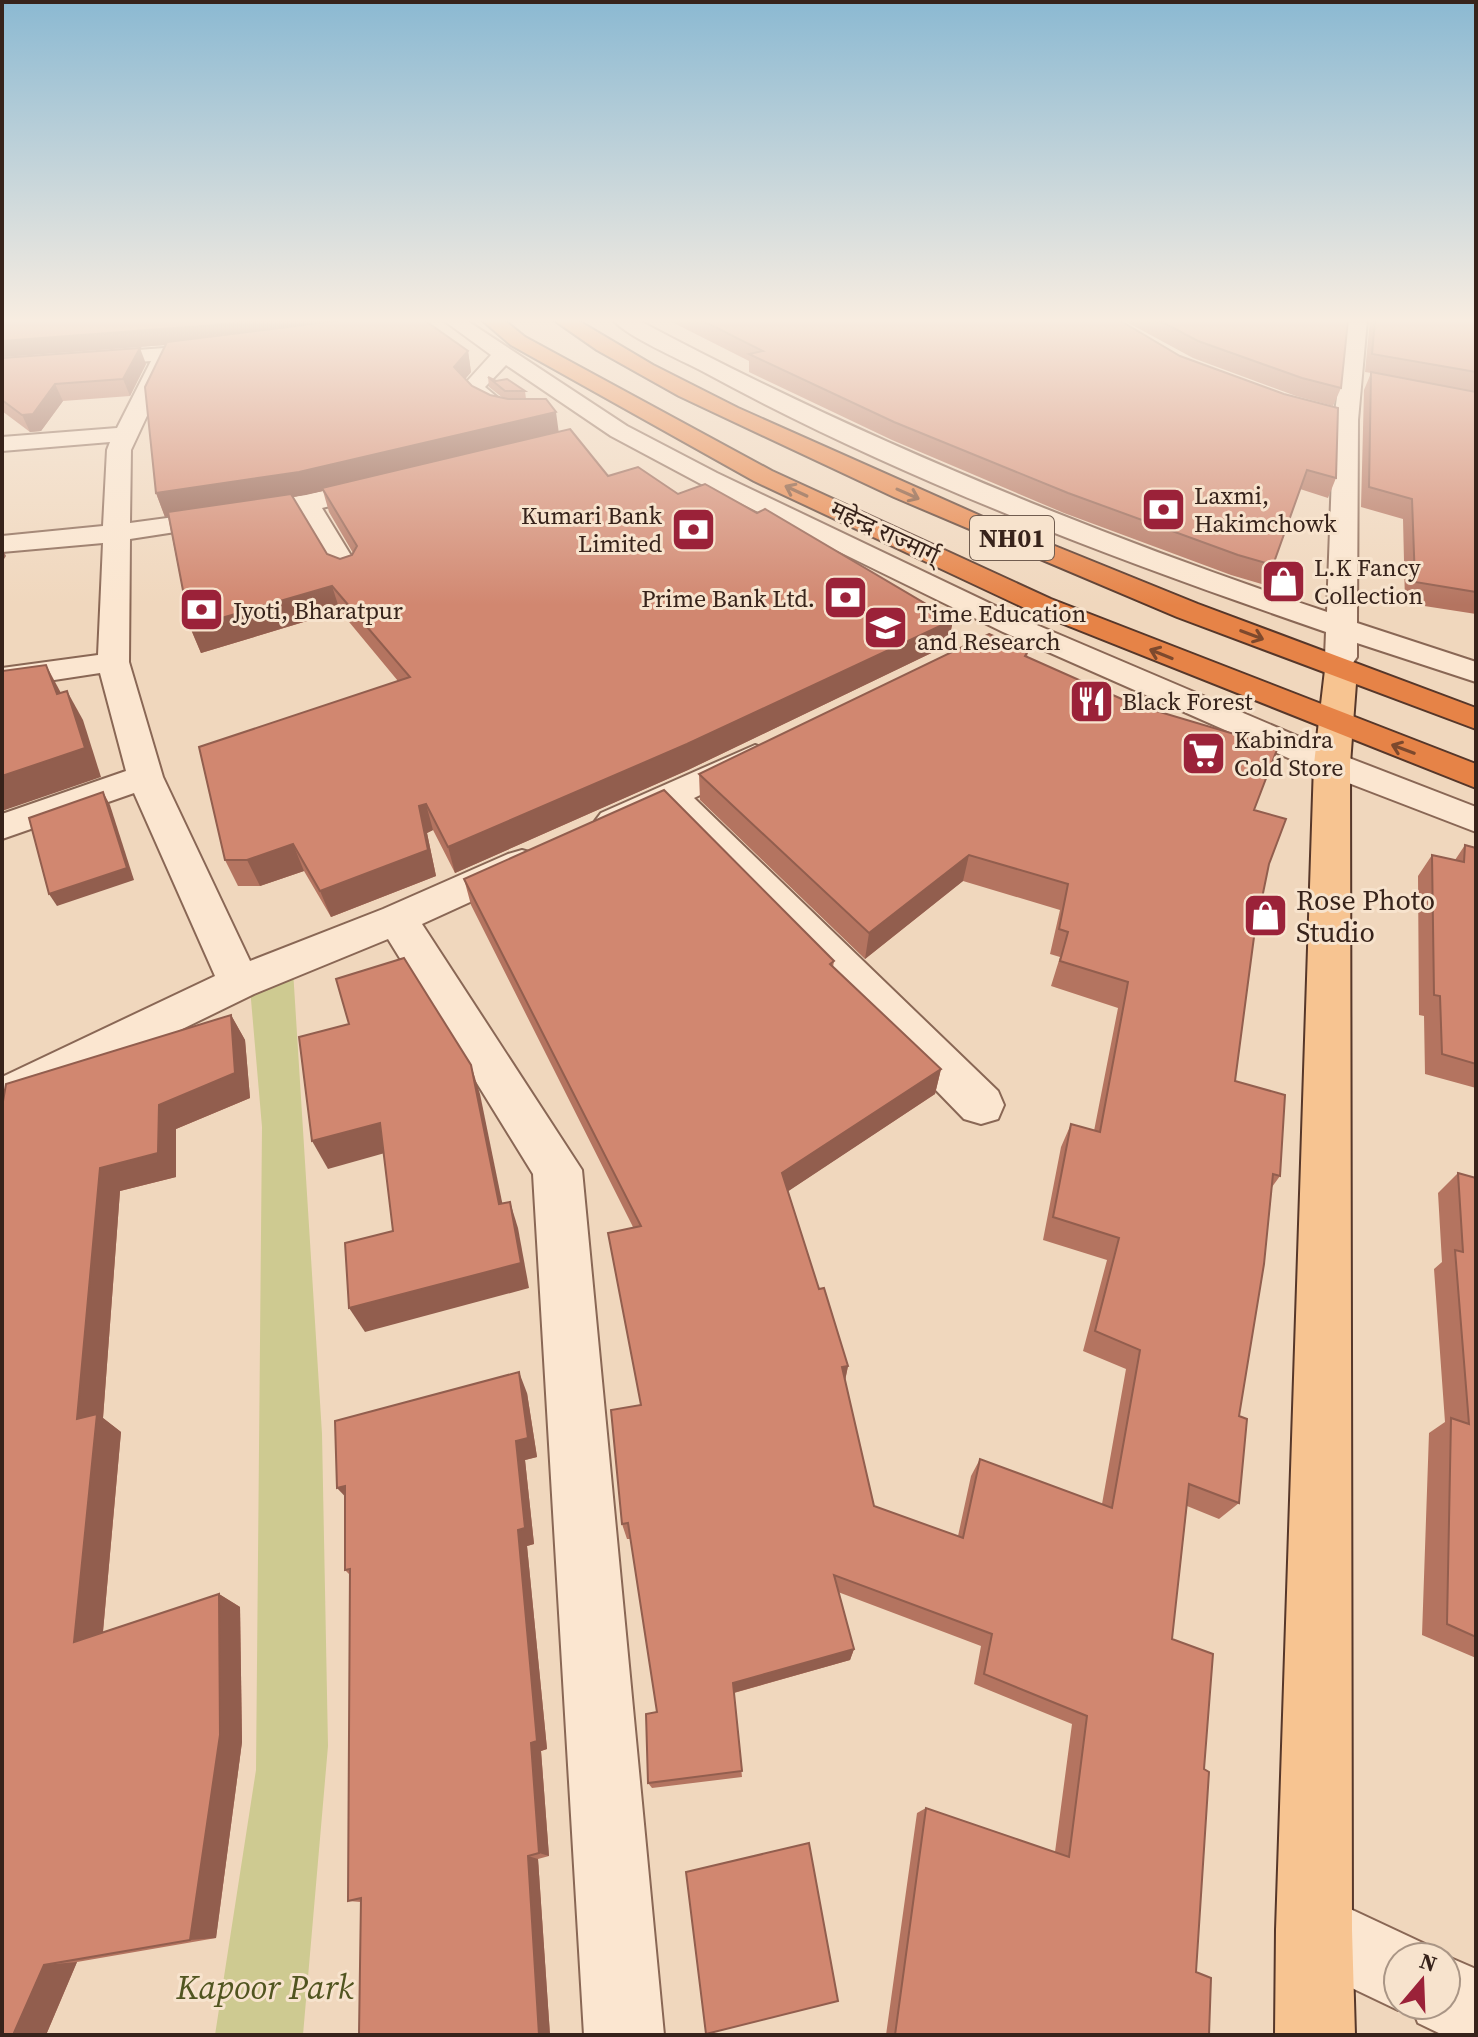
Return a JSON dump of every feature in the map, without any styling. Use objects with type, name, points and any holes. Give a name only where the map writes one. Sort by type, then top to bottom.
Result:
[{"type":"highway","name":"महेन्द्र राज्मार्ग्","points":[[652,415],[763,476],[1334,744],[1476,777]]},
{"type":"highway","name":"महेन्द्र राज्मार्ग्","points":[[734,415],[954,514],[1341,649],[1476,719]]},
{"type":"main road","points":[[1315,2035],[1314,1930],[1334,744],[1341,649]]},
{"type":"street","points":[[135,415],[119,450],[113,662],[145,777],[239,983]]},
{"type":"street","points":[[530,415],[619,431],[1014,626],[1334,744],[1476,820]]},
{"type":"street","points":[[578,415],[590,425]]},
{"type":"street","points":[[810,415],[909,461],[1112,543],[1341,649],[1476,672]]},
{"type":"street","points":[[1340,415],[1341,649]]},
{"type":"street","points":[[2,444],[126,434]]},
{"type":"street","points":[[2,544],[116,535],[308,506],[408,480]]},
{"type":"street","points":[[308,506],[347,572]]},
{"type":"street","points":[[976,647],[1014,626]]},
{"type":"street","points":[[2,678],[113,662]]},
{"type":"street","points":[[2,1098],[239,983],[397,919],[671,796],[783,742]]},
{"type":"street","points":[[2,827],[145,777]]},
{"type":"street","points":[[671,796],[981,1105]]},
{"type":"street","points":[[397,919],[557,1170],[624,2035]]},
{"type":"street","points":[[1314,1930],[1382,1963]]},
{"type":"green space","name":"Kapoor Park","points":[[293,970],[322,1434],[328,1746],[303,2035],[215,2035],[256,1770],[262,1127],[250,988]]},
{"type":"building","points":[[148,415],[543,415],[299,472],[156,493]]},
{"type":"building","points":[[879,415],[1338,415],[1336,478],[1307,470],[1273,565],[1068,493]]},
{"type":"building","points":[[1370,415],[1476,415],[1476,592],[1415,582],[1412,499],[1369,487]]},
{"type":"building","points":[[570,429],[608,476],[638,467],[678,494],[705,484],[757,513],[765,509],[953,620],[687,744],[448,847],[426,804],[419,806],[428,850],[320,891],[293,844],[247,860],[225,860],[199,747],[410,677],[332,586],[190,627],[168,512],[291,494],[327,554],[340,559],[352,555],[357,546],[322,488]]},
{"type":"building","points":[[989,634],[1028,651],[1025,656],[1133,704],[1278,747],[1254,810],[1286,819],[1269,864],[1254,937],[1235,1081],[1285,1095],[1280,1176],[1273,1174],[1264,1264],[1239,1416],[1247,1419],[1239,1503],[1189,1484],[1172,1639],[1213,1654],[1204,1769],[1209,1772],[1196,1972],[1211,1978],[1209,2035],[895,2035],[926,1808],[1069,1857],[1087,1716],[984,1674],[992,1634],[834,1575],[854,1649],[733,1683],[742,1771],[648,1783],[646,1714],[657,1712],[628,1523],[622,1524],[611,1410],[641,1405],[608,1233],[641,1226],[464,879],[664,790],[834,961],[830,964],[941,1069],[782,1173],[819,1289],[824,1288],[848,1366],[842,1367],[874,1506],[963,1538],[980,1459],[1112,1508],[1140,1350],[1095,1331],[1119,1238],[1053,1217],[1071,1124],[1100,1132],[1128,982],[1060,961],[1068,932],[1059,929],[1068,884],[969,855],[869,933],[699,774]]},
{"type":"building","points":[[46,665],[57,694],[67,691],[85,748],[2,776],[2,671]]},
{"type":"building","points":[[103,792],[127,868],[49,894],[29,818]]},
{"type":"building","points":[[1465,845],[1476,848],[1476,1064],[1442,1054],[1440,996],[1434,995],[1432,855],[1464,862]]},
{"type":"building","points":[[404,958],[471,1065],[499,1204],[510,1202],[521,1263],[349,1308],[345,1243],[393,1231],[380,1123],[312,1141],[299,1037],[349,1024],[336,979]]},
{"type":"building","points":[[231,1015],[235,1073],[159,1105],[158,1153],[100,1168],[77,1419],[97,1414],[74,1642],[219,1594],[220,1735],[190,1940],[44,1965],[13,2035],[2,2035],[2,1107],[6,1084]]},
{"type":"building","points":[[1458,1173],[1476,1178],[1476,1637],[1447,1624],[1451,1418],[1469,1424],[1455,1250],[1463,1252]]},
{"type":"building","points":[[519,1372],[528,1438],[516,1441],[525,1528],[518,1530],[537,1741],[531,1743],[539,1853],[528,1856],[539,2035],[359,2035],[361,1898],[348,1901],[350,1569],[345,1570],[345,1486],[337,1488],[335,1421]]},
{"type":"building","points":[[809,1843],[838,2001],[706,2034],[686,1872]]},
{"type":"place","name":"Laxmi, Hakimchowk","points":[[1163,509]]},
{"type":"place","name":"Kumari Bank Limited","points":[[693,529]]},
{"type":"place","name":"L.K Fancy Collection","points":[[1283,581]]},
{"type":"place","name":"Prime Bank Ltd.","points":[[846,598]]},
{"type":"place","name":"Jyoti, Bharatpur","points":[[202,610]]},
{"type":"place","name":"Time Education and Research","points":[[886,627]]},
{"type":"place","name":"Black Forest","points":[[1091,701]]},
{"type":"place","name":"Kabindra Cold Store","points":[[1203,753]]},
{"type":"place","name":"Rose Photo Studio","points":[[1265,916]]}]
